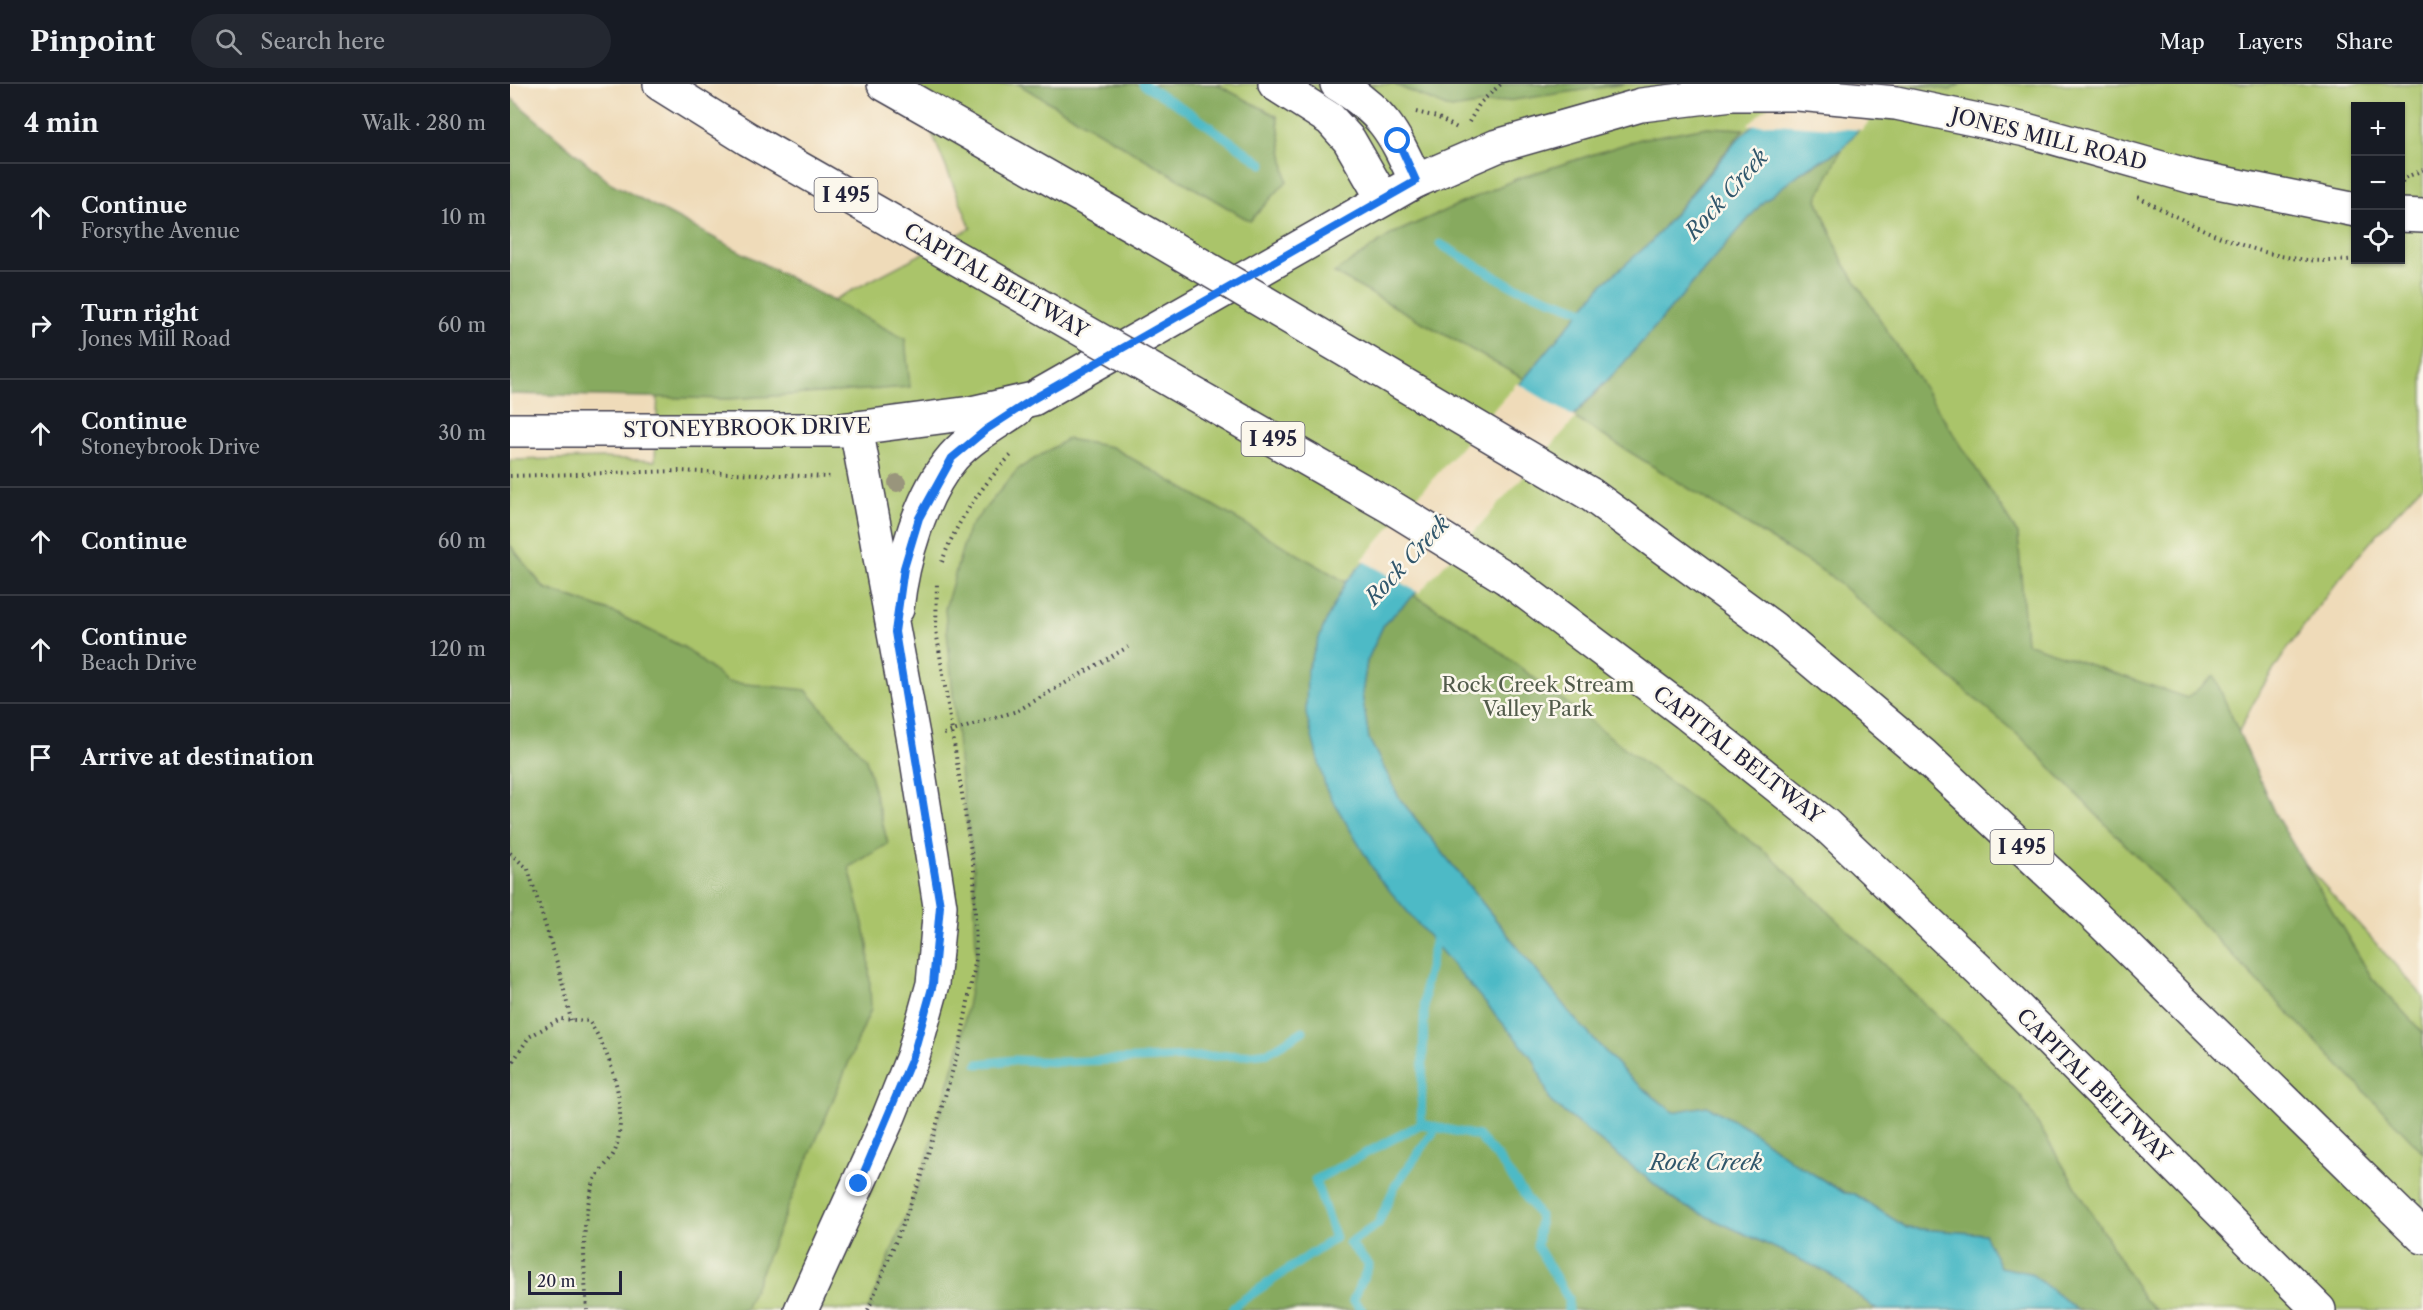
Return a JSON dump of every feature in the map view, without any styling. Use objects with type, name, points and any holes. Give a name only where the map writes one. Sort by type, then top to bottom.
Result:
[{"type":"main road","name":"CAPITAL BELTWAY","points":[[660,84],[748,138],[1391,507],[1508,579],[1686,713],[1826,825],[1982,974],[2319,1310]]},
{"type":"main road","name":"I 495","points":[[884,84],[1155,238],[1590,494],[1773,627],[1922,754],[2086,907],[2423,1237]]},
{"type":"main road","points":[[1275,84],[1330,119],[1349,140],[1383,199]]},
{"type":"main road","points":[[1337,84],[1365,101],[1385,120],[1416,181]]},
{"type":"main road","name":"JONES MILL ROAD","points":[[1178,318],[1416,181],[1497,146],[1641,105],[1732,94],[1798,94],[1896,103],[2026,130],[2193,177],[2351,209]]},
{"type":"main road","points":[[2405,215],[2423,216]]},
{"type":"main road","name":"STONEYBROOK DRIVE","points":[[510,430],[856,428],[971,413],[1033,399],[1178,318]]},
{"type":"main road","points":[[895,632],[904,568],[919,518],[936,484],[952,458],[987,429],[1033,399]]},
{"type":"main road","points":[[801,1310],[889,1116],[913,1056],[933,984],[940,906],[895,632],[856,428]]},
{"type":"path","points":[[1464,132],[1480,103],[1501,84]]},
{"type":"path","points":[[2405,178],[2423,170]]},
{"type":"path","points":[[2130,193],[2228,241],[2262,252],[2333,262],[2351,260]]},
{"type":"path","points":[[510,476],[680,471],[831,477]]},
{"type":"path","points":[[914,741],[1017,711],[1128,647]]},
{"type":"path","points":[[510,853],[528,870],[559,969],[571,1020]]},
{"type":"path","points":[[510,1066],[530,1037],[560,1019],[589,1021],[604,1043],[620,1102],[616,1149],[594,1180],[586,1220],[584,1277],[587,1310]]},
{"type":"green space","points":[[1018,84],[1216,84],[1277,116],[1287,181],[1250,221]]},
{"type":"green space","points":[[1393,84],[1625,84],[1451,109]]},
{"type":"green space","points":[[1911,84],[1961,84],[1950,90]]},
{"type":"green space","name":"Rock Creek Stream Valley Park","points":[[2423,84],[2423,485],[2359,555],[2301,630],[2259,693],[2220,769],[2423,996],[2423,1310],[741,1310],[685,648],[615,613],[544,588],[510,545],[510,460],[604,458],[655,461],[658,392],[971,228],[912,85]]},
{"type":"green space","points":[[510,97],[609,182],[905,339],[910,387],[728,399],[510,394]]},
{"type":"green space","points":[[1707,127],[1744,129],[1651,242],[1603,284],[1524,379],[1334,273],[1392,234],[1516,179],[1641,139]]},
{"type":"green space","points":[[1842,149],[1817,199],[1843,262],[2018,534],[2026,643],[2187,698],[2214,676],[2275,814],[2372,978],[2423,1033],[2423,1152],[2025,741],[1829,575],[1573,417],[1621,366],[1763,202],[1797,175]]},
{"type":"green space","points":[[1067,439],[1112,447],[1346,582],[1325,623],[1307,670],[1534,1060],[1551,1102],[1680,1204],[1827,1272],[1877,1310],[868,1310],[921,1178],[960,1045],[976,958],[974,870],[961,780],[945,609],[968,529],[1018,469]]},
{"type":"green space","points":[[510,545],[544,588],[615,613],[685,648],[727,682],[806,690],[866,759],[888,844],[849,867],[868,944],[871,1009],[745,1310],[510,1310]]},
{"type":"green space","points":[[1414,595],[1468,627],[1656,772],[1766,852],[2021,1096],[2143,1298],[2156,1310],[2077,1310],[2030,1273],[2000,1267],[1984,1234],[1907,1228],[1854,1194],[1845,1193],[1793,1162],[1746,1127],[1707,1106],[1673,1112],[1630,1078],[1573,1017],[1400,799],[1369,739],[1362,694],[1367,661],[1384,624]]},
{"type":"water","name":"Rock Creek","points":[[1796,84],[1897,84],[1842,149],[1804,170],[1763,202],[1621,366],[1584,404],[1414,595],[1384,624],[1367,661],[1362,694],[1369,739],[1400,799],[1573,1017],[1630,1078],[1673,1112],[1707,1106],[1746,1127],[1793,1162],[1844,1193],[1854,1194],[1907,1228],[1984,1234],[2000,1267],[2030,1273],[2077,1310],[1877,1310],[1827,1272],[1680,1204],[1551,1102],[1534,1060],[1378,877],[1326,789],[1306,714],[1307,670],[1325,623],[1346,582],[1524,379],[1603,284],[1651,242],[1738,139]]},
{"type":"pier","points":[[1791,84],[1900,84],[1862,130],[1775,124],[1748,125]]},
{"type":"pier","points":[[1517,383],[1576,418],[1419,593],[1362,560]]},
{"type":"waterway","points":[[1143,84],[1186,110],[1263,164]]},
{"type":"waterway","points":[[1440,244],[1510,285],[1584,311],[1593,309]]},
{"type":"waterway","points":[[1232,1310],[1234,1306],[1335,1238],[1315,1180],[1421,1124],[1425,985],[1437,934]]},
{"type":"waterway","points":[[978,1064],[1014,1060],[1058,1062],[1243,1055],[1269,1052],[1303,1031]]},
{"type":"waterway","points":[[1421,1124],[1478,1136],[1498,1158],[1540,1217],[1537,1246],[1568,1298],[1568,1310]]},
{"type":"waterway","points":[[1362,1310],[1353,1300],[1369,1265],[1349,1243],[1378,1224],[1395,1186],[1437,1127]]},
{"type":"route","points":[[859,1184],[913,1056],[933,984],[940,906],[895,632],[904,568],[919,518],[936,484],[952,458],[987,429],[1033,399],[1209,301],[1416,181],[1398,141]]}]
